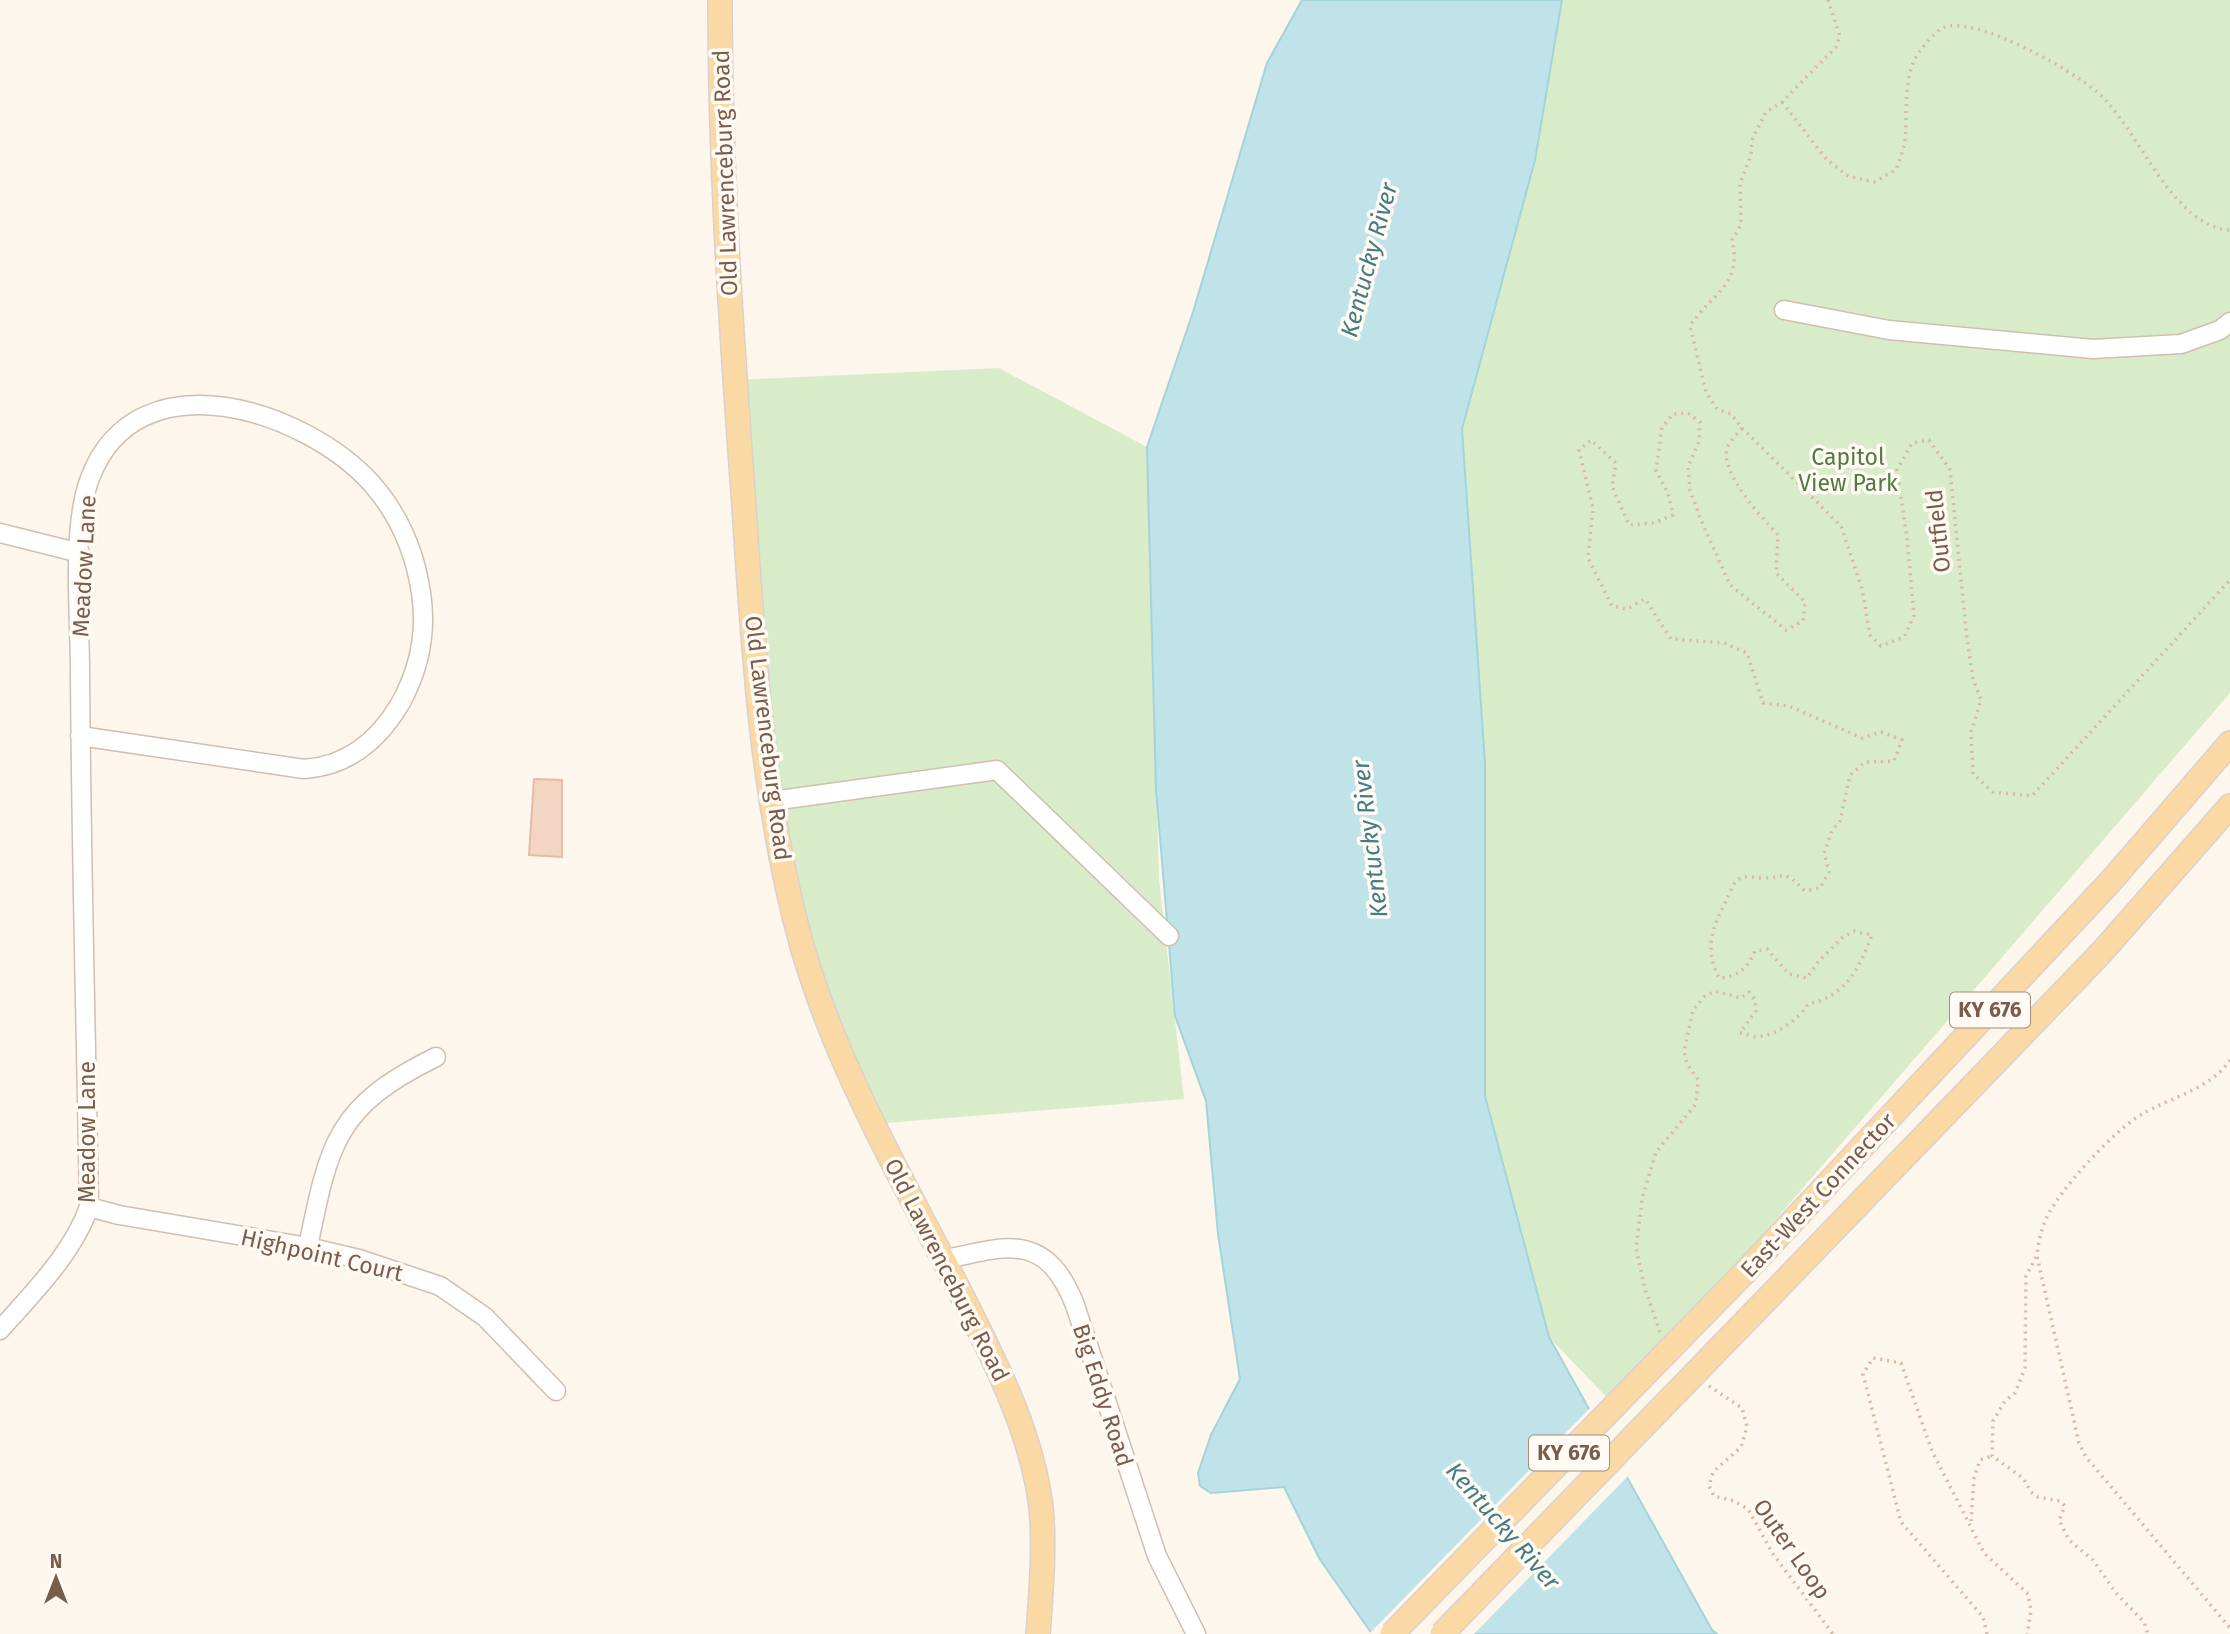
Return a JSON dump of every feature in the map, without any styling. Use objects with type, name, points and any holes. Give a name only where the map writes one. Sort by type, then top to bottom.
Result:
[{"type":"main road","name":"Old Lawrenceburg Road","points":[[720,0],[721,131],[733,349],[755,654],[772,802],[789,893],[822,1006],[868,1114],[991,1355],[1022,1429],[1040,1503],[1043,1542],[1038,1634]]},
{"type":"main road","name":"East-West Connector","points":[[1392,1634],[1745,1272],[2102,891],[2230,743]]},
{"type":"main road","name":"East-West Connector","points":[[1442,1634],[2101,953],[2230,806]]},
{"type":"street","points":[[1784,310],[1889,330],[2093,349],[2181,344],[2220,330],[2230,322]]},
{"type":"street","name":"Meadow Lane","points":[[0,1330],[54,1264],[83,1223],[89,1207],[80,736],[80,553],[83,507],[89,480],[99,457],[114,437],[133,421],[156,410],[180,404],[208,404],[238,409],[297,431],[351,463],[372,484],[397,519],[414,556],[423,603],[423,625],[416,667],[408,687],[387,723],[360,751],[325,767],[304,769],[80,736]]},
{"type":"street","points":[[0,533],[80,553]]},
{"type":"street","points":[[772,802],[997,770],[1169,936]]},
{"type":"street","points":[[308,1247],[332,1151],[347,1120],[373,1094],[396,1077],[436,1057]]},
{"type":"street","name":"Highpoint Court","points":[[89,1207],[119,1215],[308,1247],[359,1259],[440,1286],[485,1317],[556,1391]]},
{"type":"street","name":"Big Eddy Road","points":[[943,1260],[1002,1247],[1021,1247],[1042,1255],[1058,1271],[1075,1305],[1157,1556],[1196,1634]]},
{"type":"path","points":[[1667,1343],[1645,1289],[1636,1249],[1642,1199],[1656,1152],[1696,1104],[1698,1080],[1687,1065],[1684,1051],[1693,1010],[1704,997],[1715,991],[1741,998],[1749,992],[1755,1000],[1756,1011],[1740,1032],[1759,1037],[1772,1034],[1803,1013],[1808,1004],[1824,1001],[1847,984],[1859,970],[1872,935],[1854,931],[1843,937],[1807,978],[1788,974],[1767,949],[1755,950],[1750,964],[1734,977],[1719,978],[1712,964],[1711,929],[1736,881],[1748,876],[1765,878],[1781,873],[1792,878],[1805,891],[1820,888],[1829,872],[1824,853],[1830,833],[1840,821],[1850,775],[1865,762],[1894,761],[1902,740],[1881,732],[1862,738],[1789,706],[1763,703],[1747,653],[1724,643],[1671,639],[1645,600],[1627,609],[1612,606],[1588,558],[1593,508],[1579,450],[1591,440],[1615,463],[1612,485],[1629,525],[1654,523],[1673,515],[1668,493],[1656,471],[1662,428],[1673,414],[1688,412],[1700,422],[1699,441],[1688,467],[1690,490],[1730,585],[1786,631],[1803,621],[1805,602],[1776,573],[1778,535],[1748,501],[1726,461],[1728,446],[1742,428],[1731,414],[1717,409],[1706,392],[1690,326],[1703,306],[1730,282],[1736,258],[1732,240],[1741,225],[1740,184],[1751,155],[1752,140],[1766,112],[1782,102],[1836,47],[1840,36],[1828,0]]},
{"type":"path","points":[[1782,102],[1827,160],[1848,176],[1874,182],[1896,170],[1905,143],[1910,74],[1919,52],[1942,28],[1966,26],[2023,45],[2098,92],[2139,143],[2183,207],[2212,229],[2230,230]]},
{"type":"path","name":"Outfield","points":[[1742,428],[1841,526],[1863,589],[1870,635],[1881,646],[1904,637],[1914,616],[1908,538],[1897,470],[1912,443],[1929,440],[1950,470],[1966,639],[1973,679],[1981,700],[1971,732],[1973,774],[1993,792],[2032,796],[2230,580]]},
{"type":"path","points":[[2230,1060],[2210,1080],[2141,1114],[2118,1130],[2053,1205],[2038,1241],[2037,1255],[2080,1443],[2086,1457],[2230,1628]]},
{"type":"path","points":[[1993,1456],[1993,1420],[2005,1401],[2015,1393],[2025,1368],[2026,1276],[2037,1255]]},
{"type":"path","points":[[1987,1634],[1983,1616],[1901,1522],[1863,1374],[1873,1358],[1900,1363],[1932,1451],[1984,1553],[2028,1594],[2031,1611],[2027,1634]]},
{"type":"path","name":"Outer Loop","points":[[1703,1382],[1734,1401],[1746,1416],[1747,1427],[1741,1447],[1713,1472],[1709,1486],[1714,1496],[1734,1501],[1748,1509],[1773,1554],[1833,1634]]},
{"type":"path","points":[[1971,1523],[1974,1478],[1980,1460],[1993,1456]]},
{"type":"path","points":[[1993,1456],[2023,1478],[2038,1497],[2060,1501],[2065,1506],[2059,1520],[2069,1541],[2103,1572],[2116,1593],[2144,1622],[2148,1634]]},
{"type":"green space","name":"Capitol View Park","points":[[1562,0],[2230,0],[2230,693],[1615,1406],[1549,1337],[1485,1096],[1485,763],[1462,429],[1535,160]]},
{"type":"green space","points":[[999,368],[1147,447],[1159,880],[1184,1099],[861,1125],[786,853],[735,380]]},
{"type":"water","name":"Kentucky River","points":[[1302,0],[1562,0],[1535,160],[1462,429],[1485,763],[1485,1096],[1549,1337],[1712,1630],[1717,1634],[1372,1634],[1319,1558],[1284,1487],[1211,1493],[1200,1486],[1198,1473],[1211,1435],[1240,1379],[1218,1234],[1206,1101],[1175,1016],[1156,790],[1147,447],[1193,312],[1267,63]]},
{"type":"pier","points":[[1591,1407],[1629,1475],[1474,1634],[1369,1634]]},
{"type":"building","points":[[534,779],[562,780],[562,857],[529,855]]}]
